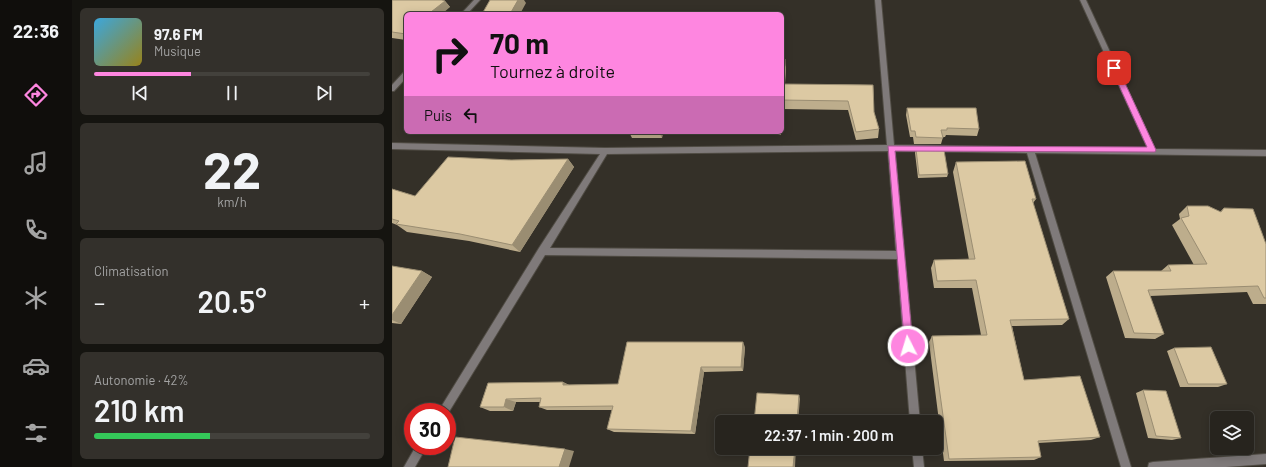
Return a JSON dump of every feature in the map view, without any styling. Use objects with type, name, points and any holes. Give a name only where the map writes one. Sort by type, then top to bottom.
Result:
[{"type":"street","points":[[466,12],[477,0]]},
{"type":"street","points":[[878,0],[914,415]]},
{"type":"street","points":[[1083,0],[1152,150]]},
{"type":"street","points":[[392,89],[404,76]]},
{"type":"street","points":[[392,146],[605,151],[891,148],[1152,150],[1266,153]]},
{"type":"street","points":[[1030,149],[1126,467]]},
{"type":"street","points":[[449,403],[605,151]]},
{"type":"street","points":[[542,251],[900,255]]},
{"type":"street","points":[[408,467],[416,455]]},
{"type":"street","points":[[918,455],[919,467]]},
{"type":"street","points":[[1153,467],[1266,459]]},
{"type":"building","points":[[392,0],[445,1],[431,12],[404,12],[404,34],[392,32]]},
{"type":"building","points":[[490,0],[518,0],[511,12],[483,12]]},
{"type":"building","points":[[784,84],[873,85],[874,112],[879,129],[856,132],[848,101],[784,100]]},
{"type":"building","points":[[907,108],[976,108],[979,129],[947,128],[947,130],[941,130],[943,138],[916,137],[915,131],[911,131]]},
{"type":"building","points":[[916,149],[944,150],[948,174],[919,175]]},
{"type":"building","points":[[448,157],[511,160],[568,159],[512,245],[460,234],[396,224],[399,221],[392,219],[392,189],[415,196]]},
{"type":"building","points":[[1025,161],[1036,199],[1032,199],[1069,319],[1010,320],[1024,380],[1080,376],[1100,437],[1038,441],[1041,457],[949,459],[932,336],[987,335],[976,280],[937,281],[934,260],[975,259],[956,162]]},
{"type":"building","points":[[1187,206],[1208,206],[1221,212],[1224,208],[1253,209],[1266,244],[1266,298],[1264,298],[1258,286],[1148,290],[1164,334],[1134,333],[1113,271],[1171,271],[1168,265],[1207,264],[1181,218],[1189,216]]},
{"type":"building","points":[[392,266],[422,271],[392,315]]},
{"type":"building","points":[[627,342],[743,342],[741,367],[701,367],[691,431],[607,429],[613,406],[539,407],[541,398],[506,399],[504,407],[480,407],[488,383],[563,382],[563,385],[618,384]]},
{"type":"building","points":[[1211,347],[1227,384],[1188,384],[1174,348]]},
{"type":"building","points":[[1143,390],[1166,391],[1181,438],[1156,436]]},
{"type":"building","points":[[757,393],[799,395],[798,415],[755,415]]},
{"type":"building","points":[[456,437],[565,449],[559,467],[448,467],[451,455],[456,455]]},
{"type":"building","points":[[749,455],[794,455],[793,467],[748,467]]},
{"type":"route","points":[[908,346],[891,148],[1152,150],[1114,68]]}]
